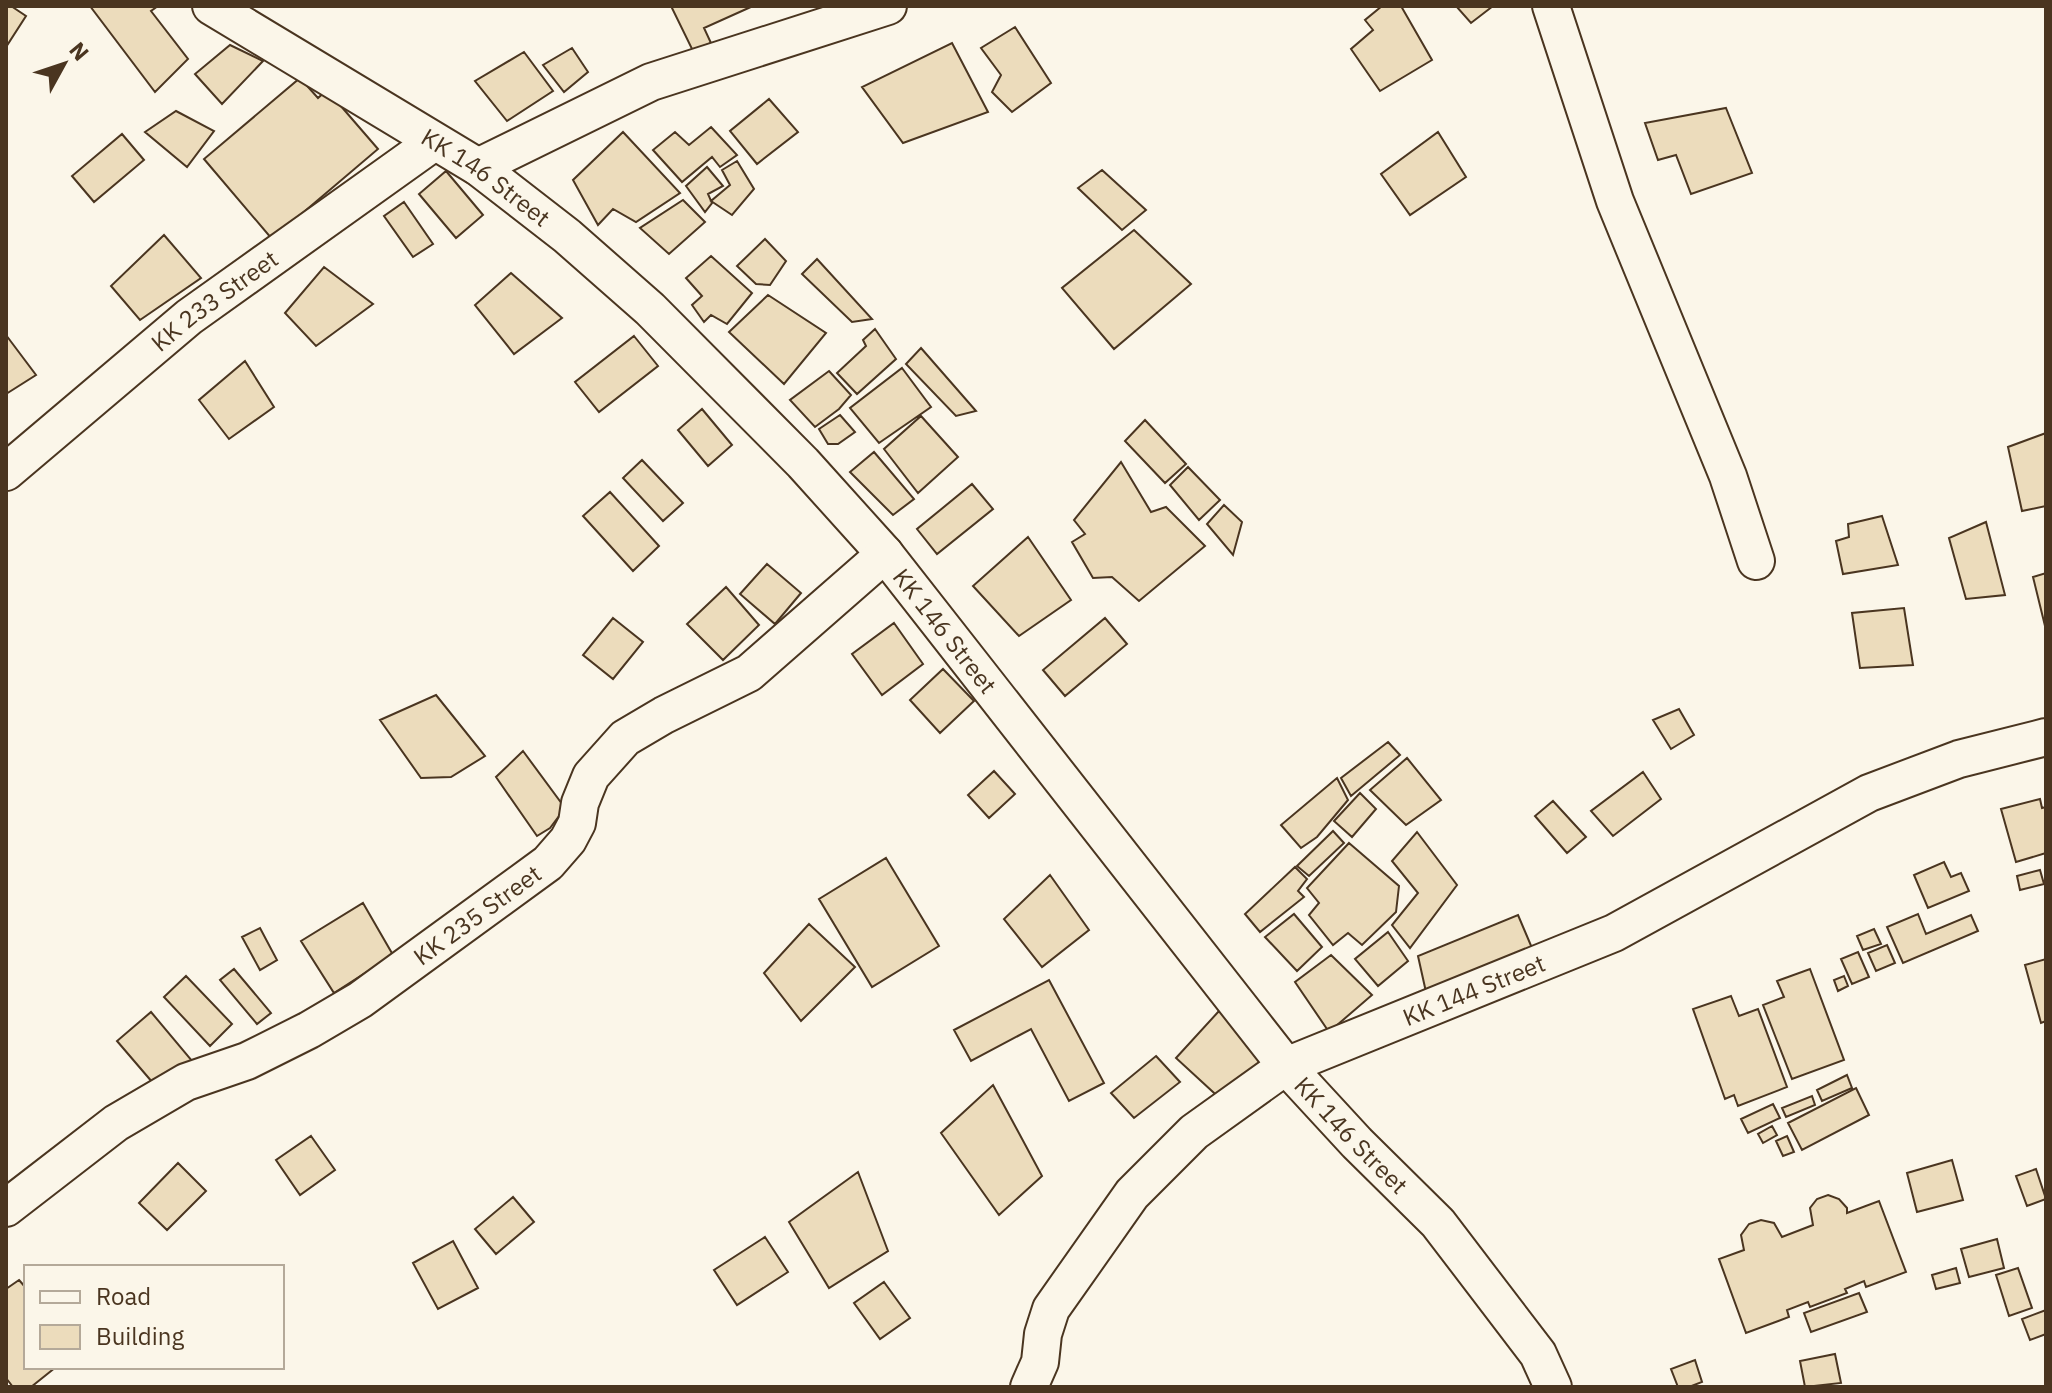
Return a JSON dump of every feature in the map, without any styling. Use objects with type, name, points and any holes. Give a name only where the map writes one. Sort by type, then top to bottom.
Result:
[{"type":"street","name":"KK 146 Street","points":[[211,6],[478,167],[567,236],[650,309],[803,463],[885,554],[1286,1066],[1357,1143],[1438,1223],[1538,1354],[1553,1387]]},
{"type":"street","points":[[478,167],[651,82],[888,6]]},
{"type":"street","points":[[1551,6],[1615,201],[1728,476],[1756,561]]},
{"type":"street","name":"KK 233 Street","points":[[6,472],[189,317],[434,142]]},
{"type":"street","name":"KK 235 Street","points":[[6,1208],[116,1123],[186,1082],[247,1061],[360,1000],[548,863],[568,840],[577,823],[580,803],[591,776],[625,738],[749,673],[885,554]]},
{"type":"street","name":"KK 144 Street","points":[[1029,1387],[1040,1362],[1043,1334],[1051,1309],[1132,1194],[1194,1132],[1286,1066],[1614,933],[1869,793],[1959,759],[2046,737]]},
{"type":"building","points":[[6,6],[26,16],[6,47]]},
{"type":"building","points":[[90,6],[158,6],[151,11],[188,59],[155,92]]},
{"type":"building","points":[[671,6],[753,6],[704,28],[711,43],[693,51]]},
{"type":"building","points":[[1382,6],[1401,6],[1432,60],[1380,91],[1351,49],[1373,30],[1365,20]]},
{"type":"building","points":[[1456,6],[1493,6],[1471,23]]},
{"type":"building","points":[[1015,27],[1051,83],[1012,112],[992,92],[1001,75],[981,48]]},
{"type":"building","points":[[952,43],[988,112],[903,143],[862,87]]},
{"type":"building","points":[[230,45],[263,61],[222,104],[195,74]]},
{"type":"building","points":[[572,48],[588,72],[564,92],[543,65]]},
{"type":"building","points":[[524,52],[553,91],[507,121],[475,81]]},
{"type":"building","points":[[300,78],[318,98],[327,90],[378,149],[272,239],[204,159]]},
{"type":"building","points":[[769,99],[798,132],[757,164],[730,131]]},
{"type":"building","points":[[1726,108],[1752,173],[1691,194],[1676,155],[1658,160],[1645,123]]},
{"type":"building","points":[[176,111],[214,131],[187,167],[145,132]]},
{"type":"building","points":[[711,127],[737,155],[720,167],[712,157],[682,182],[653,150],[675,132],[689,145]]},
{"type":"building","points":[[623,132],[680,193],[636,222],[613,209],[598,225],[573,180]]},
{"type":"building","points":[[1438,132],[1466,177],[1410,215],[1381,174]]},
{"type":"building","points":[[122,134],[144,160],[94,202],[72,176]]},
{"type":"building","points":[[737,161],[754,189],[732,215],[711,201],[730,185],[722,170]]},
{"type":"building","points":[[707,167],[723,186],[708,194],[712,203],[705,212],[686,186]]},
{"type":"building","points":[[1102,170],[1146,210],[1122,230],[1078,188]]},
{"type":"building","points":[[446,171],[483,215],[456,238],[419,194]]},
{"type":"building","points":[[683,200],[705,222],[669,254],[640,228]]},
{"type":"building","points":[[404,202],[433,244],[413,257],[384,216]]},
{"type":"building","points":[[1134,230],[1191,284],[1114,349],[1062,288]]},
{"type":"building","points":[[164,235],[201,278],[140,320],[111,286]]},
{"type":"building","points":[[765,239],[786,261],[770,285],[756,284],[737,266]]},
{"type":"building","points":[[711,256],[752,293],[727,324],[711,315],[704,322],[692,305],[702,296],[686,278]]},
{"type":"building","points":[[817,259],[872,319],[852,322],[802,274]]},
{"type":"building","points":[[324,267],[373,304],[316,346],[285,313]]},
{"type":"building","points":[[511,273],[562,318],[514,354],[475,305]]},
{"type":"building","points":[[768,295],[826,333],[784,384],[729,332]]},
{"type":"building","points":[[875,329],[896,359],[857,394],[837,373],[866,346],[863,340]]},
{"type":"building","points":[[6,335],[36,375],[6,394]]},
{"type":"building","points":[[634,336],[658,366],[599,412],[575,382]]},
{"type":"building","points":[[921,348],[976,411],[956,416],[906,364]]},
{"type":"building","points":[[245,361],[274,407],[229,439],[199,400]]},
{"type":"building","points":[[902,368],[931,407],[879,443],[850,408]]},
{"type":"building","points":[[829,371],[851,395],[839,409],[815,427],[790,400]]},
{"type":"building","points":[[702,409],[732,445],[708,466],[678,430]]},
{"type":"building","points":[[840,415],[855,432],[838,444],[828,444],[819,429]]},
{"type":"building","points":[[921,416],[958,457],[918,493],[884,449]]},
{"type":"building","points":[[1145,420],[1186,464],[1165,483],[1125,441]]},
{"type":"building","points":[[2046,433],[2046,506],[2022,511],[2008,447]]},
{"type":"building","points":[[874,452],[914,499],[893,515],[850,472]]},
{"type":"building","points":[[642,460],[683,503],[663,521],[623,478]]},
{"type":"building","points":[[1121,462],[1151,512],[1166,507],[1205,546],[1139,601],[1112,577],[1093,578],[1072,542],[1085,534],[1074,520]]},
{"type":"building","points":[[1188,467],[1220,500],[1199,520],[1170,485]]},
{"type":"building","points":[[972,484],[993,509],[937,554],[917,529]]},
{"type":"building","points":[[610,492],[659,546],[633,571],[583,516]]},
{"type":"building","points":[[1224,505],[1242,522],[1233,555],[1207,524]]},
{"type":"building","points":[[1882,516],[1898,565],[1843,574],[1836,541],[1849,537],[1848,524]]},
{"type":"building","points":[[1986,522],[2005,595],[1966,599],[1949,538]]},
{"type":"building","points":[[1028,537],[1071,600],[1019,636],[973,586]]},
{"type":"building","points":[[767,564],[801,593],[775,624],[740,594]]},
{"type":"building","points":[[2046,573],[2046,630],[2033,577]]},
{"type":"building","points":[[726,587],[759,625],[723,660],[687,624]]},
{"type":"building","points":[[1904,608],[1913,665],[1860,668],[1852,613]]},
{"type":"building","points":[[613,618],[643,642],[613,679],[583,655]]},
{"type":"building","points":[[1105,618],[1127,644],[1065,696],[1043,670]]},
{"type":"building","points":[[894,623],[923,664],[882,695],[852,654]]},
{"type":"building","points":[[943,669],[974,701],[940,733],[910,700]]},
{"type":"building","points":[[436,695],[485,756],[451,777],[421,778],[380,720]]},
{"type":"building","points":[[1679,709],[1694,735],[1671,749],[1653,720]]},
{"type":"building","points":[[1388,742],[1400,755],[1351,796],[1341,778]]},
{"type":"building","points":[[523,751],[565,808],[550,828],[537,836],[496,777]]},
{"type":"building","points":[[1407,758],[1441,800],[1406,825],[1370,790]]},
{"type":"building","points":[[994,771],[1015,794],[989,818],[968,795]]},
{"type":"building","points":[[1643,772],[1661,799],[1613,836],[1591,811]]},
{"type":"building","points":[[1337,778],[1348,800],[1317,837],[1301,848],[1281,825]]},
{"type":"building","points":[[1360,793],[1376,809],[1352,837],[1334,821]]},
{"type":"building","points":[[2040,799],[2042,808],[2046,807],[2046,853],[2016,862],[2001,809]]},
{"type":"building","points":[[1553,801],[1586,837],[1567,853],[1535,816]]},
{"type":"building","points":[[1333,831],[1344,843],[1309,876],[1297,866]]},
{"type":"building","points":[[1417,832],[1457,885],[1410,948],[1392,925],[1418,893],[1392,861]]},
{"type":"building","points":[[1349,843],[1399,886],[1396,912],[1362,945],[1348,933],[1333,945],[1309,915],[1319,903],[1307,888]]},
{"type":"building","points":[[886,858],[939,946],[872,987],[819,899]]},
{"type":"building","points":[[1944,862],[1951,877],[1961,873],[1969,891],[1928,908],[1914,875]]},
{"type":"building","points":[[1295,867],[1307,879],[1298,891],[1304,897],[1260,932],[1245,914]]},
{"type":"building","points":[[2040,870],[2044,884],[2020,890],[2017,876]]},
{"type":"building","points":[[1050,875],[1089,930],[1042,967],[1004,919]]},
{"type":"building","points":[[363,903],[393,955],[334,993],[301,941]]},
{"type":"building","points":[[1294,914],[1322,947],[1297,971],[1265,937]]},
{"type":"building","points":[[1918,914],[1926,934],[1971,915],[1978,931],[1903,963],[1887,927]]},
{"type":"building","points":[[1518,915],[1532,948],[1426,992],[1418,956]]},
{"type":"building","points":[[809,924],[855,967],[801,1021],[764,973]]},
{"type":"building","points":[[260,928],[277,960],[260,970],[242,937]]},
{"type":"building","points":[[1874,929],[1881,944],[1863,950],[1857,936]]},
{"type":"building","points":[[1388,932],[1408,961],[1378,986],[1355,959]]},
{"type":"building","points":[[1887,945],[1895,963],[1876,971],[1868,953]]},
{"type":"building","points":[[1858,952],[1869,977],[1852,984],[1841,959]]},
{"type":"building","points":[[1331,955],[1372,995],[1329,1032],[1295,982]]},
{"type":"building","points":[[2046,959],[2046,1021],[2041,1023],[2025,965]]},
{"type":"building","points":[[234,969],[271,1013],[257,1024],[220,980]]},
{"type":"building","points":[[1810,969],[1844,1060],[1792,1079],[1763,1005],[1784,997],[1777,981]]},
{"type":"building","points":[[186,976],[232,1024],[210,1046],[164,997]]},
{"type":"building","points":[[1844,976],[1848,986],[1838,991],[1834,980]]},
{"type":"building","points":[[1049,980],[1104,1083],[1069,1101],[1031,1029],[971,1061],[954,1030]]},
{"type":"building","points":[[1731,996],[1739,1016],[1758,1009],[1787,1087],[1738,1106],[1734,1095],[1725,1099],[1693,1009]]},
{"type":"building","points":[[1219,1011],[1267,1056],[1225,1103],[1176,1058]]},
{"type":"building","points":[[151,1012],[193,1062],[159,1090],[117,1041]]},
{"type":"building","points":[[1156,1056],[1180,1082],[1134,1118],[1111,1093]]},
{"type":"building","points":[[1847,1075],[1852,1088],[1822,1101],[1817,1090]]},
{"type":"building","points":[[993,1085],[1042,1176],[999,1215],[941,1133]]},
{"type":"building","points":[[1856,1088],[1869,1115],[1802,1150],[1788,1123]]},
{"type":"building","points":[[1812,1096],[1815,1105],[1786,1117],[1782,1108]]},
{"type":"building","points":[[1773,1104],[1780,1118],[1748,1133],[1741,1119]]},
{"type":"building","points":[[1772,1126],[1777,1135],[1763,1143],[1758,1134]]},
{"type":"building","points":[[311,1136],[335,1170],[300,1195],[276,1160]]},
{"type":"building","points":[[1787,1136],[1794,1152],[1783,1156],[1776,1141]]},
{"type":"building","points":[[1952,1160],[1963,1200],[1917,1212],[1907,1173]]},
{"type":"building","points":[[178,1163],[206,1191],[167,1230],[139,1203]]},
{"type":"building","points":[[2036,1169],[2046,1199],[2027,1206],[2016,1176]]},
{"type":"building","points":[[858,1172],[888,1251],[829,1288],[789,1222]]},
{"type":"building","points":[[1828,1195],[1839,1199],[1847,1208],[1847,1213],[1879,1201],[1906,1272],[1866,1287],[1864,1281],[1845,1289],[1847,1293],[1810,1307],[1808,1302],[1787,1310],[1789,1317],[1746,1333],[1719,1259],[1744,1250],[1741,1235],[1749,1224],[1761,1220],[1774,1223],[1782,1237],[1813,1225],[1810,1208],[1817,1199]]},
{"type":"building","points":[[513,1197],[534,1222],[496,1254],[475,1229]]},
{"type":"building","points":[[765,1237],[788,1272],[737,1305],[714,1270]]},
{"type":"building","points":[[1997,1239],[2004,1268],[1969,1277],[1961,1249]]},
{"type":"building","points":[[453,1241],[478,1288],[438,1309],[413,1263]]},
{"type":"building","points":[[1956,1268],[1960,1283],[1936,1289],[1932,1275]]},
{"type":"building","points":[[2018,1268],[2032,1308],[2009,1316],[1996,1275]]},
{"type":"building","points":[[19,1280],[24,1286],[24,1369],[54,1369],[31,1387],[13,1387],[6,1378],[6,1289]]},
{"type":"building","points":[[884,1282],[910,1318],[880,1339],[854,1303]]},
{"type":"building","points":[[1859,1293],[1867,1312],[1811,1332],[1804,1313]]},
{"type":"building","points":[[2046,1310],[2046,1334],[2030,1340],[2022,1319]]},
{"type":"building","points":[[1835,1354],[1841,1383],[1805,1387],[1800,1361]]},
{"type":"building","points":[[1695,1360],[1702,1382],[1678,1387],[1671,1369]]}]
